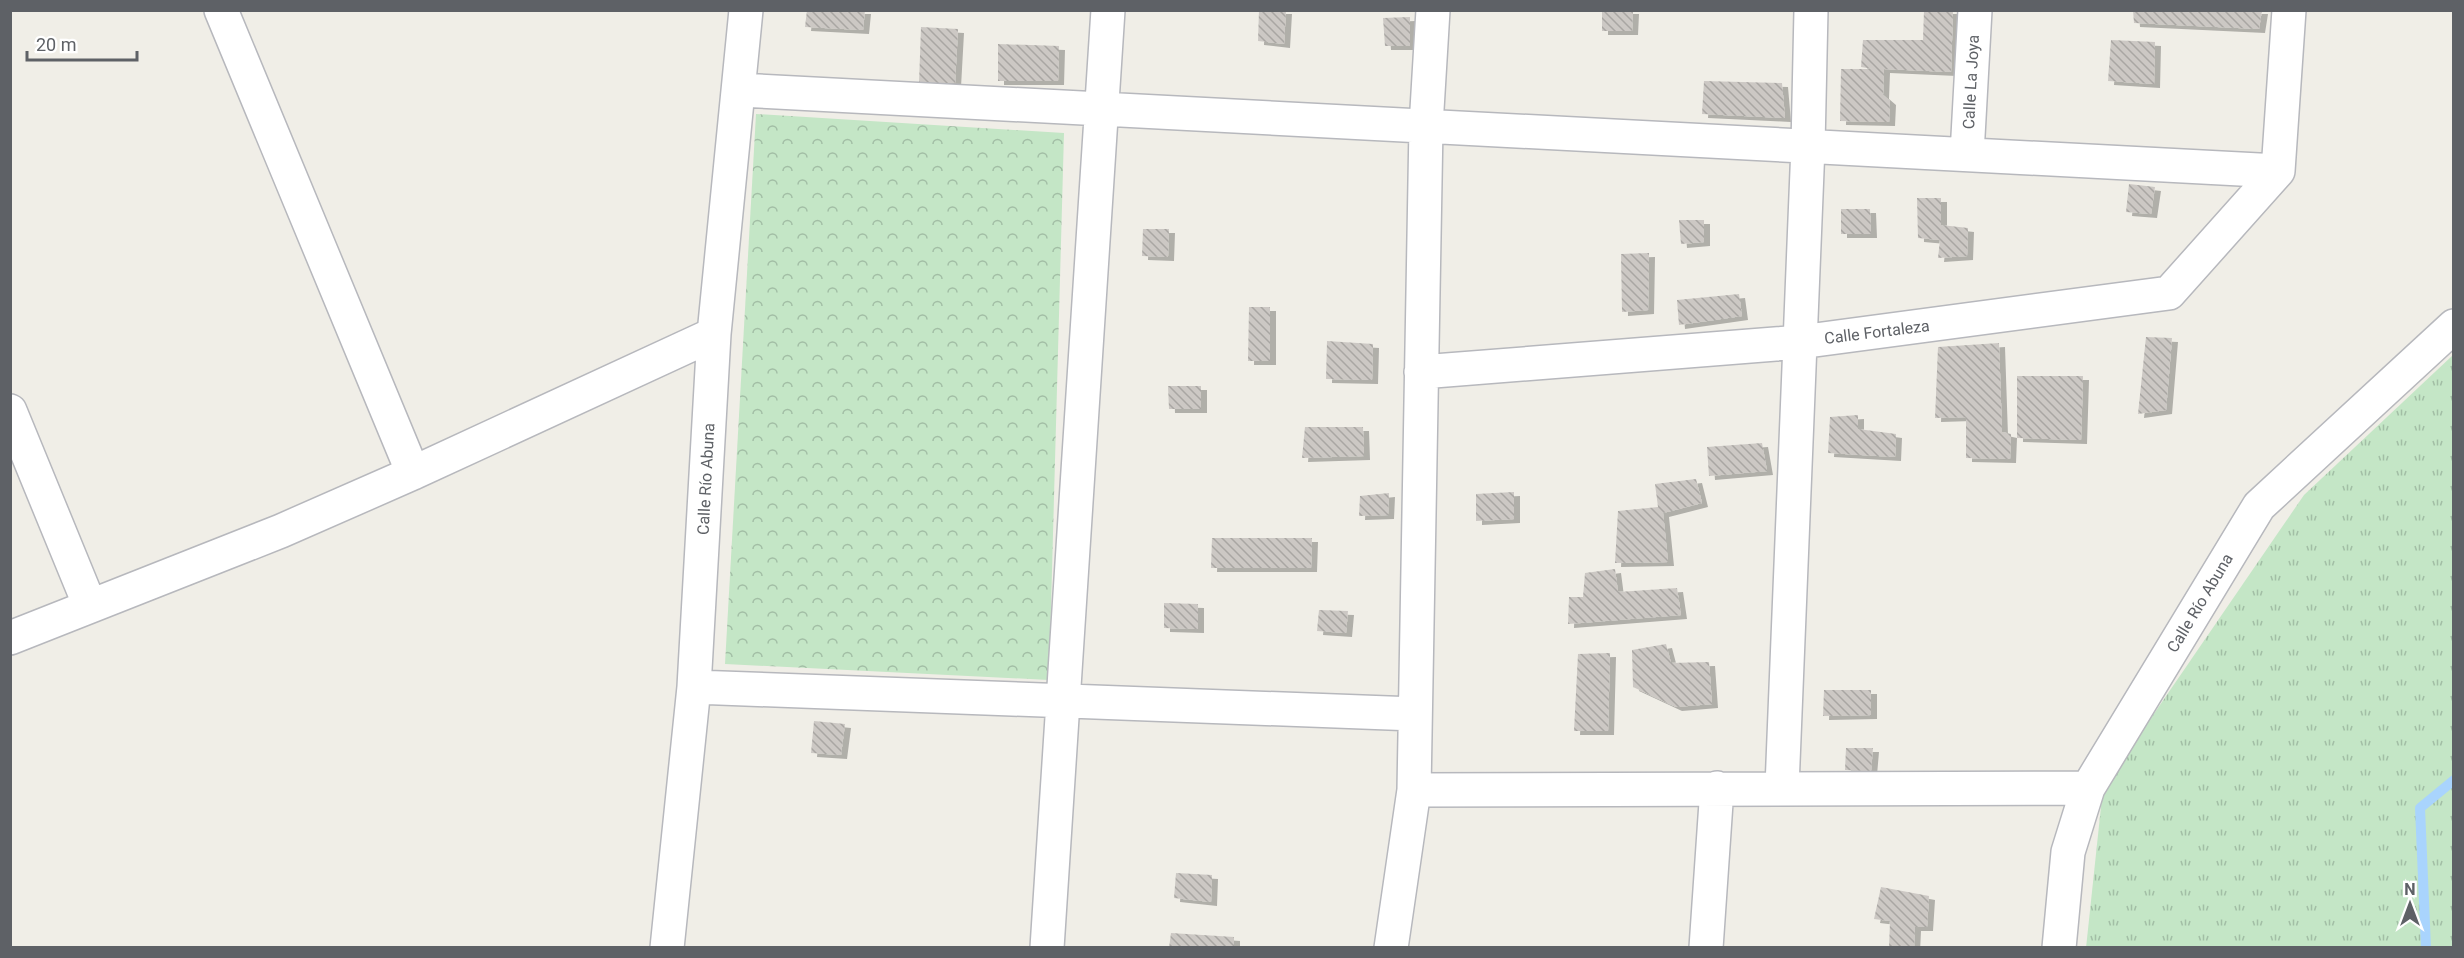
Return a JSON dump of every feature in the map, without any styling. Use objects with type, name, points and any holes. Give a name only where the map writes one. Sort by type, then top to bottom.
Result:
[{"type":"street","points":[[221,10],[413,473]]},
{"type":"street","name":"Calle Río Abuna","points":[[667,948],[694,687],[714,334],[746,10]]},
{"type":"street","points":[[1047,948],[1108,10]]},
{"type":"street","points":[[1391,948],[1414,790],[1426,126],[1433,10]]},
{"type":"street","points":[[1782,787],[1808,146],[1811,10]]},
{"type":"street","name":"Calle La Joya","points":[[1967,154],[1975,10]]},
{"type":"street","points":[[739,90],[2278,171],[2289,10]]},
{"type":"street","name":"Calle Fortaleza","points":[[1421,372],[1800,342],[2169,293],[2278,171]]},
{"type":"street","name":"Calle Río Abuna","points":[[2059,948],[2068,852],[2088,788],[2259,506],[2454,326]]},
{"type":"street","points":[[10,638],[281,531],[413,473],[714,334]]},
{"type":"street","points":[[10,411],[90,606]]},
{"type":"street","points":[[694,687],[1415,714]]},
{"type":"street","points":[[1414,790],[1782,787],[2088,788]]},
{"type":"street","points":[[1706,948],[1717,788]]},
{"type":"green space","points":[[756,114],[1064,133],[1049,680],[725,664]]},
{"type":"green space","points":[[2453,355],[2453,947],[2086,948],[2103,788],[2304,495]]},
{"type":"building","points":[[807,10],[865,10],[863,30],[805,27]]},
{"type":"building","points":[[1259,10],[1286,10],[1284,44],[1258,41]]},
{"type":"building","points":[[1602,10],[1633,10],[1632,31],[1602,31]]},
{"type":"building","points":[[1924,10],[1953,10],[1951,72],[1884,69],[1883,95],[1890,101],[1889,122],[1840,121],[1841,69],[1873,69],[1861,67],[1863,40],[1923,40]]},
{"type":"building","points":[[2133,10],[2262,10],[2259,29],[2134,23]]},
{"type":"building","points":[[1410,17],[1410,46],[1385,46],[1383,18]]},
{"type":"building","points":[[921,27],[958,29],[955,83],[919,83]]},
{"type":"building","points":[[2111,40],[2155,42],[2154,84],[2108,81]]},
{"type":"building","points":[[998,44],[1059,46],[1058,81],[998,81]]},
{"type":"building","points":[[1704,81],[1782,83],[1785,118],[1702,114]]},
{"type":"building","points":[[2129,184],[2155,187],[2151,214],[2126,212]]},
{"type":"building","points":[[1917,198],[1941,198],[1941,225],[1968,228],[1967,256],[1938,258],[1940,240],[1918,238]]},
{"type":"building","points":[[1841,209],[1870,209],[1871,234],[1841,234]]},
{"type":"building","points":[[1679,220],[1704,220],[1704,242],[1681,244]]},
{"type":"building","points":[[1143,229],[1169,229],[1168,257],[1142,256]]},
{"type":"building","points":[[1649,253],[1648,310],[1622,312],[1621,254]]},
{"type":"building","points":[[1739,294],[1742,316],[1679,325],[1677,300]]},
{"type":"building","points":[[1249,307],[1270,307],[1270,361],[1248,361]]},
{"type":"building","points":[[2146,337],[2172,338],[2166,410],[2138,414]]},
{"type":"building","points":[[1327,341],[1373,344],[1372,380],[1326,379]]},
{"type":"building","points":[[1999,343],[2002,432],[2011,434],[2010,459],[1966,458],[1966,417],[1935,418],[1938,347]]},
{"type":"building","points":[[2017,376],[2083,376],[2081,440],[2017,438]]},
{"type":"building","points":[[1168,386],[1201,386],[1201,409],[1169,409]]},
{"type":"building","points":[[1858,415],[1858,429],[1896,434],[1895,457],[1828,453],[1830,417]]},
{"type":"building","points":[[1305,427],[1363,427],[1364,456],[1302,458]]},
{"type":"building","points":[[1762,443],[1767,471],[1709,476],[1707,447]]},
{"type":"building","points":[[1696,479],[1702,503],[1663,513],[1668,562],[1615,563],[1618,511],[1658,507],[1655,484]]},
{"type":"building","points":[[1514,492],[1514,519],[1476,521],[1476,494]]},
{"type":"building","points":[[1389,493],[1388,515],[1359,516],[1360,496]]},
{"type":"building","points":[[1212,538],[1312,538],[1311,568],[1211,568]]},
{"type":"building","points":[[1615,569],[1618,592],[1677,588],[1681,615],[1568,624],[1569,597],[1583,597],[1585,573]]},
{"type":"building","points":[[1164,603],[1198,604],[1198,629],[1164,628]]},
{"type":"building","points":[[1319,610],[1348,611],[1346,633],[1317,631]]},
{"type":"building","points":[[1666,644],[1671,663],[1709,662],[1712,704],[1676,707],[1633,687],[1632,650]]},
{"type":"building","points":[[1610,653],[1608,731],[1574,731],[1578,654]]},
{"type":"building","points":[[1824,690],[1871,690],[1871,715],[1823,716]]},
{"type":"building","points":[[814,721],[845,724],[841,755],[811,753]]},
{"type":"building","points":[[1846,748],[1873,748],[1871,771],[1845,770]]},
{"type":"building","points":[[1176,873],[1212,875],[1211,902],[1174,898]]},
{"type":"building","points":[[1881,887],[1929,896],[1927,927],[1915,927],[1914,948],[1889,948],[1890,921],[1874,919]]},
{"type":"building","points":[[1171,933],[1234,937],[1234,948],[1169,948]]},
{"type":"waterway","points":[[2426,948],[2420,808],[2454,780]]}]
